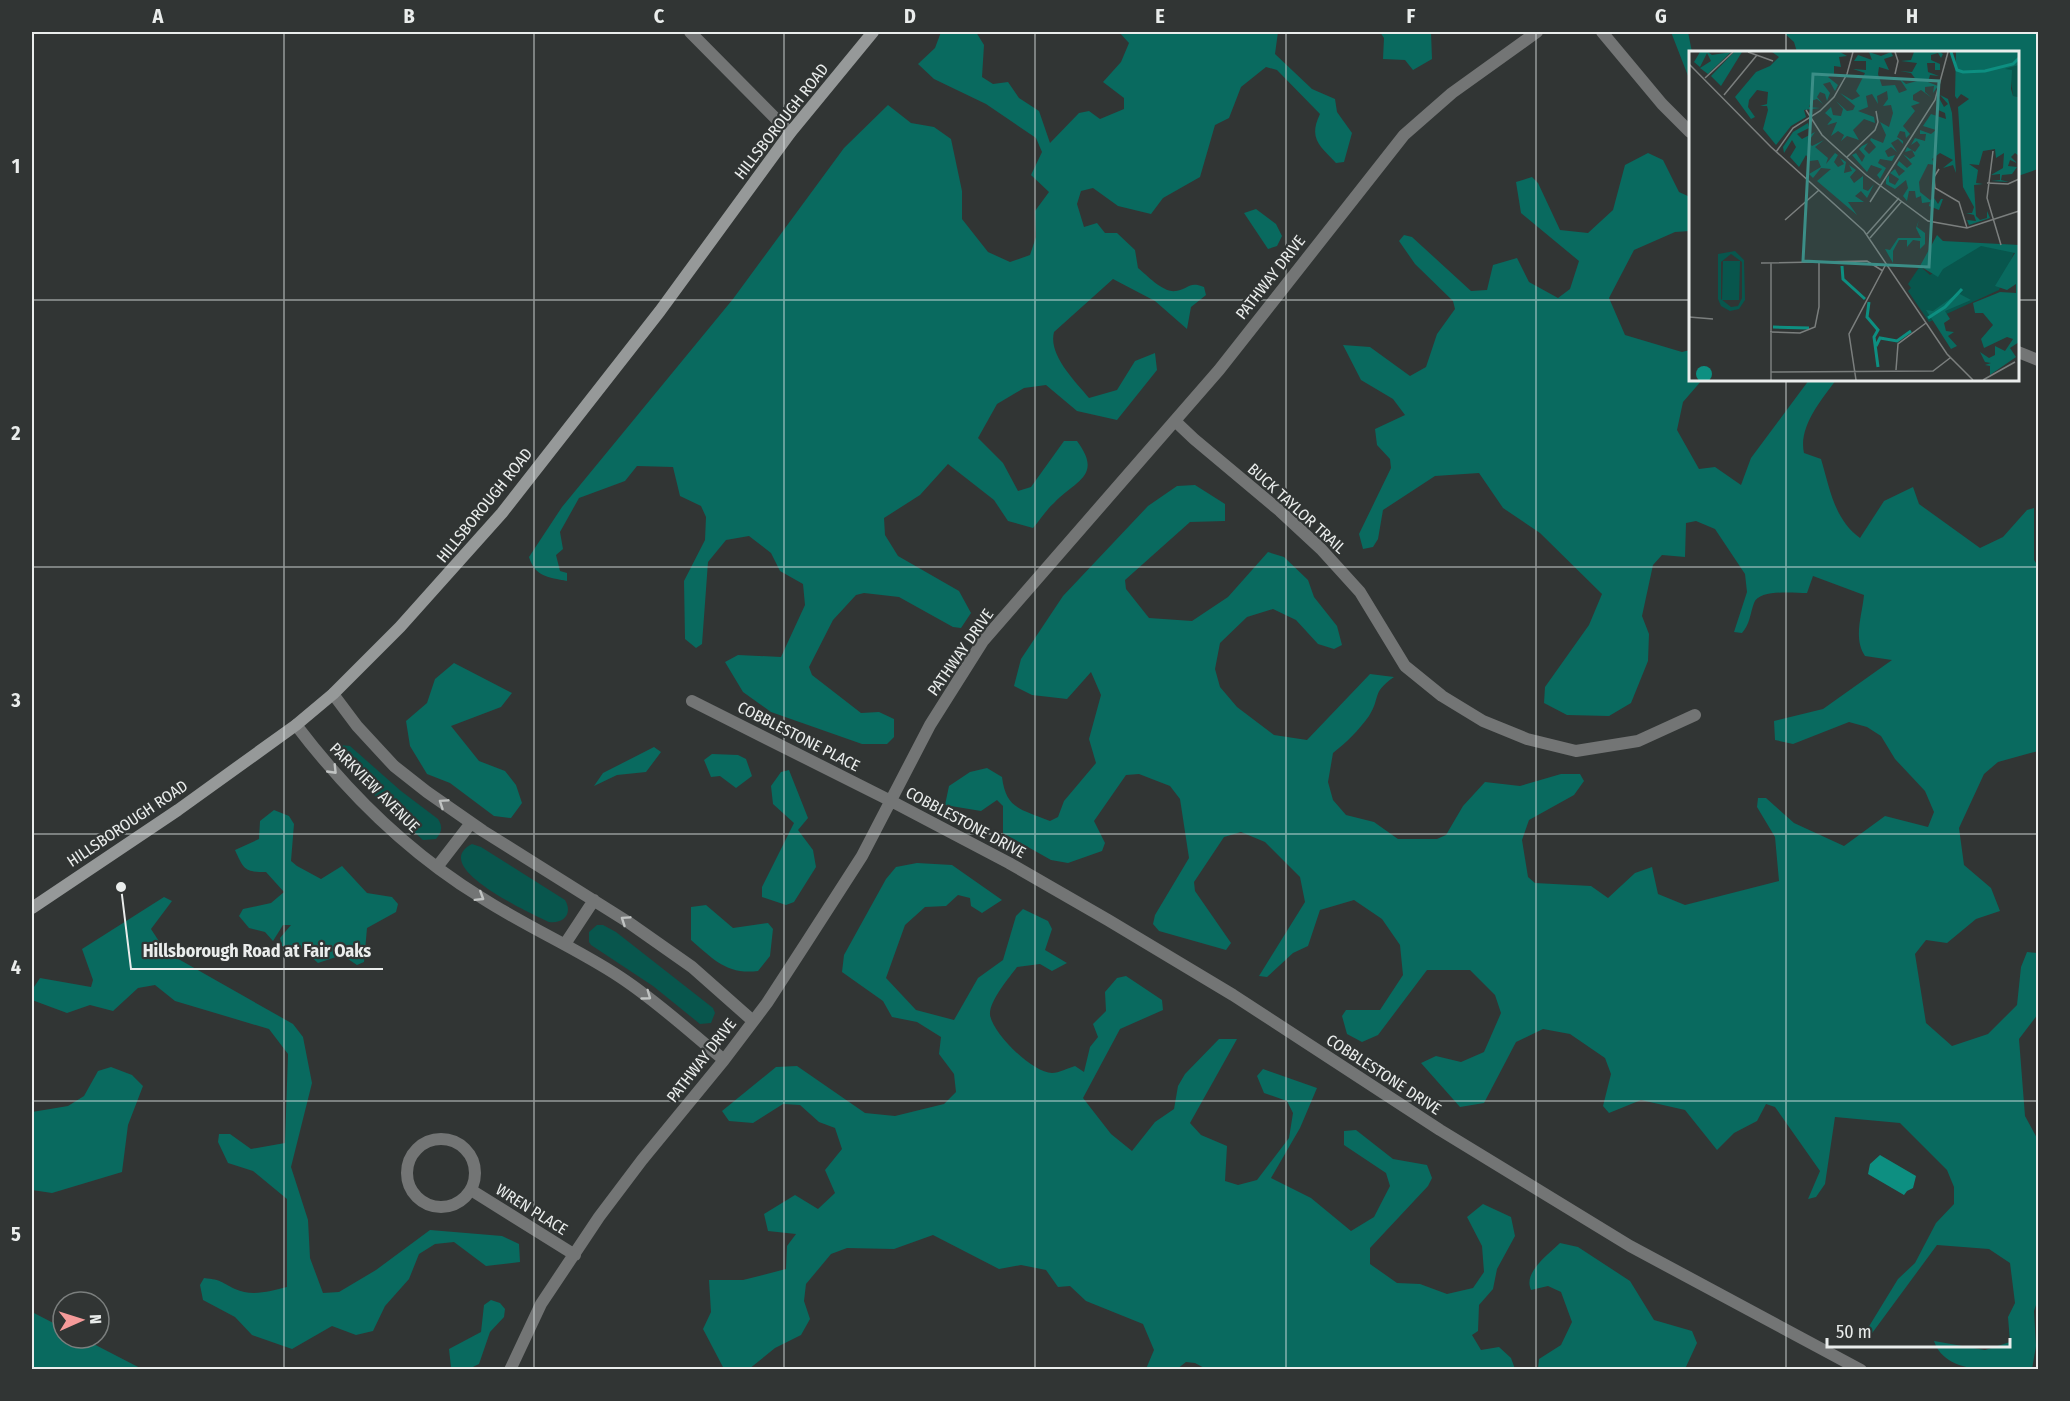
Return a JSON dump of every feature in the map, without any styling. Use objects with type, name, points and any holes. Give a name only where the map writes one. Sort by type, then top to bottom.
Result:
[{"type":"main road","name":"HILLSBOROUGH ROAD","points":[[32,908],[178,810],[296,725],[333,694],[400,627],[502,513],[660,311],[790,133],[873,32]]},
{"type":"street","points":[[690,32],[790,133]]},
{"type":"street","name":"PATHWAY DRIVE","points":[[510,1370],[541,1304],[599,1218],[642,1160],[724,1060],[780,983],[862,856],[930,725],[983,641],[1219,370],[1404,135],[1452,93],[1537,32]]},
{"type":"street","points":[[1602,32],[1662,104],[1689,131]]},
{"type":"street","points":[[2019,352],[2038,360]]},
{"type":"street","name":"BUCK TAYLOR TRAIL","points":[[1175,421],[1321,549],[1360,592],[1405,666],[1442,696],[1483,721],[1527,740],[1576,752],[1638,741],[1695,715]]},
{"type":"street","name":"PARKVIEW AVENUE","points":[[333,694],[357,726],[394,766],[471,823],[594,900],[692,967],[753,1021]]},
{"type":"street","name":"COBBLESTONE PLACE","points":[[692,701],[891,801]]},
{"type":"street","name":"PARKVIEW AVENUE","points":[[296,725],[320,756],[356,794],[395,832],[437,867],[482,899],[587,956],[651,998],[724,1060]]},
{"type":"street","name":"COBBLESTONE DRIVE","points":[[891,801],[1019,869],[1233,995],[1440,1130],[1630,1246],[1861,1370]]},
{"type":"street","points":[[437,867],[471,823]]},
{"type":"street","points":[[565,944],[594,900]]},
{"type":"street","name":"WREN PLACE","points":[[433,1139],[456,1142],[465,1148],[472,1157],[475,1168],[475,1179],[471,1190],[464,1199],[443,1208],[432,1207],[422,1202],[408,1184],[406,1172],[414,1151],[433,1139]]},
{"type":"street","name":"WREN PLACE","points":[[471,1190],[575,1255]]},
{"type":"shaded area","points":[[941,32],[976,32],[984,45],[982,77],[993,84],[1008,82],[1019,98],[1039,111],[1050,143],[1079,113],[1089,111],[1100,119],[1124,109],[1124,98],[1103,82],[1121,62],[1129,43],[1119,32],[1278,32],[1275,54],[1312,89],[1335,99],[1337,112],[1352,133],[1344,162],[1336,163],[1321,147],[1316,136],[1315,130],[1320,114],[1277,70],[1266,67],[1241,87],[1229,118],[1215,125],[1200,177],[1163,198],[1151,214],[1118,206],[1093,188],[1081,191],[1077,204],[1084,227],[1097,223],[1105,233],[1117,233],[1135,250],[1138,268],[1161,287],[1176,291],[1199,285],[1204,287],[1206,295],[1191,307],[1187,329],[1155,301],[1113,279],[1054,332],[1053,341],[1059,359],[1089,398],[1117,390],[1135,361],[1155,353],[1157,370],[1117,420],[1077,411],[1046,385],[1024,388],[997,404],[978,438],[1003,463],[1018,491],[1031,487],[1064,441],[1077,441],[1087,462],[1084,476],[1051,506],[1033,528],[1008,521],[994,500],[948,464],[920,495],[884,518],[885,535],[898,556],[959,591],[971,613],[961,628],[953,627],[899,597],[864,593],[856,595],[833,620],[809,667],[812,675],[861,713],[879,712],[894,719],[894,737],[887,744],[862,744],[771,712],[743,692],[725,662],[738,655],[781,657],[805,605],[803,584],[780,571],[771,553],[749,536],[726,540],[708,562],[702,644],[696,648],[685,639],[684,581],[705,540],[706,517],[701,506],[680,496],[673,467],[637,466],[625,481],[579,498],[560,532],[563,549],[556,555],[560,571],[567,573],[567,581],[543,575],[535,569],[529,557],[562,507],[733,299],[844,148],[888,105],[911,123],[934,127],[951,139],[962,191],[962,219],[988,252],[1010,262],[1030,255],[1036,237],[1035,211],[1049,192],[1031,175],[1042,152],[1036,138],[986,104],[934,79],[918,64],[935,48]]},
{"type":"shaded area","points":[[1380,32],[1431,32],[1432,59],[1413,70],[1405,60],[1383,59],[1384,38]]},
{"type":"shaded area","points":[[1671,32],[1688,32],[1692,51],[1689,51],[1689,78]]},
{"type":"shaded area","points":[[1783,32],[2038,32],[2038,169],[2019,176],[2019,51],[1797,51],[1794,42]]},
{"type":"shaded area","points":[[1648,153],[1663,160],[1679,192],[1689,197],[1689,231],[1675,232],[1634,250],[1609,298],[1625,335],[1682,352],[1689,350],[1689,381],[1701,381],[1683,402],[1677,430],[1699,469],[1715,467],[1741,485],[1751,458],[1808,381],[1835,381],[1808,423],[1804,433],[1804,453],[1821,459],[1834,503],[1844,522],[1860,538],[1884,501],[1913,487],[1919,504],[1980,548],[2003,537],[2027,510],[2034,508],[2034,560],[2038,566],[2038,751],[1998,762],[1984,774],[1959,828],[1964,865],[1991,888],[2000,911],[1976,919],[1947,943],[1926,940],[1915,954],[1926,1023],[1952,1046],[1988,1034],[2017,1005],[2021,967],[2027,952],[2038,953],[2038,1014],[2019,1039],[2025,1116],[2038,1140],[2038,1299],[2034,1311],[2036,1346],[2032,1369],[1991,1370],[1962,1366],[1950,1361],[1940,1353],[1934,1341],[1985,1350],[2010,1342],[2008,1317],[2015,1303],[2010,1263],[1989,1249],[1937,1245],[1870,1336],[1868,1328],[1898,1279],[1915,1263],[1936,1223],[1954,1204],[1954,1187],[1947,1170],[1900,1123],[1835,1117],[1825,1184],[1816,1197],[1808,1199],[1820,1171],[1775,1107],[1766,1104],[1757,1121],[1734,1133],[1717,1150],[1685,1110],[1641,1100],[1609,1113],[1603,1106],[1611,1074],[1605,1058],[1570,1034],[1543,1029],[1516,1042],[1484,1103],[1460,1107],[1421,1063],[1436,1056],[1461,1062],[1484,1052],[1501,1013],[1495,995],[1470,970],[1427,970],[1378,1035],[1362,1042],[1347,1034],[1342,1016],[1346,1010],[1380,1010],[1403,975],[1400,945],[1382,919],[1354,900],[1320,910],[1308,946],[1293,953],[1267,977],[1259,976],[1305,902],[1300,877],[1265,842],[1241,832],[1224,837],[1194,882],[1195,891],[1231,943],[1226,950],[1159,931],[1153,924],[1155,915],[1189,858],[1180,799],[1170,786],[1139,774],[1126,775],[1094,821],[1105,843],[1102,851],[1068,863],[1051,860],[1003,833],[1003,806],[997,800],[981,811],[945,805],[949,786],[970,772],[987,768],[1002,777],[1007,796],[1017,807],[1050,821],[1058,817],[1064,801],[1096,763],[1089,739],[1101,695],[1091,672],[1067,699],[1032,695],[1014,686],[1021,659],[1063,596],[1148,506],[1177,486],[1195,485],[1225,504],[1225,521],[1190,522],[1125,580],[1126,589],[1149,618],[1192,621],[1228,597],[1268,552],[1284,557],[1308,580],[1314,597],[1337,626],[1342,645],[1334,649],[1318,644],[1296,620],[1273,609],[1247,617],[1220,643],[1215,669],[1220,687],[1237,707],[1274,735],[1307,740],[1370,674],[1394,677],[1379,691],[1373,710],[1365,721],[1333,753],[1328,782],[1333,800],[1346,815],[1374,822],[1398,839],[1437,839],[1446,835],[1463,806],[1485,782],[1520,786],[1561,774],[1580,774],[1584,781],[1574,795],[1529,820],[1522,840],[1528,877],[1535,883],[1591,886],[1608,898],[1635,873],[1652,867],[1658,894],[1685,905],[1779,881],[1775,837],[1757,807],[1758,798],[1766,798],[1794,823],[1844,846],[1885,816],[1928,827],[1934,812],[1925,791],[1895,759],[1881,736],[1867,727],[1849,722],[1793,744],[1775,740],[1774,721],[1823,709],[1892,660],[1865,656],[1861,649],[1859,627],[1864,595],[1813,576],[1807,593],[1777,593],[1757,599],[1745,630],[1742,633],[1734,632],[1747,592],[1745,574],[1715,529],[1696,521],[1686,523],[1685,557],[1662,555],[1653,565],[1642,616],[1649,634],[1648,661],[1631,703],[1609,716],[1567,715],[1544,703],[1545,687],[1589,625],[1602,594],[1540,533],[1503,508],[1479,473],[1435,476],[1383,510],[1378,539],[1373,547],[1363,549],[1359,534],[1391,468],[1390,459],[1377,445],[1375,429],[1405,415],[1393,399],[1361,380],[1343,345],[1370,347],[1410,376],[1426,367],[1437,334],[1455,309],[1453,301],[1415,264],[1399,241],[1404,235],[1412,237],[1471,291],[1487,290],[1493,265],[1517,258],[1529,282],[1558,298],[1570,289],[1579,261],[1521,213],[1516,182],[1532,177],[1538,183],[1560,230],[1588,233],[1613,210],[1625,165]]},
{"type":"shaded area","points":[[1256,209],[1276,224],[1282,236],[1277,246],[1268,249],[1244,213]]},
{"type":"shaded area","points":[[454,663],[512,693],[501,707],[451,726],[479,761],[505,771],[516,785],[522,803],[511,818],[494,816],[450,783],[427,774],[410,746],[406,721],[427,703],[435,679]]},
{"type":"shaded area","points":[[350,746],[401,791],[438,819],[441,829],[436,839],[423,840],[373,794],[337,757],[338,747]]},
{"type":"shaded area","points":[[654,747],[661,752],[646,772],[617,775],[594,786],[603,773]]},
{"type":"shaded area","points":[[712,754],[738,755],[746,759],[752,776],[736,788],[720,776],[711,777],[704,760]]},
{"type":"shaded area","points":[[789,770],[808,818],[798,830],[813,850],[816,867],[794,902],[786,905],[762,897],[762,887],[794,823],[773,804],[771,786],[781,772]]},
{"type":"shaded area","points":[[274,810],[289,816],[294,824],[291,861],[297,866],[321,879],[342,866],[367,893],[392,897],[398,904],[396,912],[367,928],[364,962],[357,965],[342,955],[318,963],[299,946],[282,946],[280,938],[291,925],[283,925],[273,941],[265,932],[249,928],[239,916],[243,909],[271,903],[284,892],[266,872],[246,868],[235,850],[259,839],[260,821]]},
{"type":"shaded area","points":[[472,844],[481,847],[565,900],[568,909],[566,917],[559,921],[549,922],[506,900],[472,877],[463,865],[462,854]]},
{"type":"shaded area","points":[[917,863],[952,865],[1002,900],[982,913],[971,906],[970,898],[958,895],[946,906],[925,907],[905,925],[886,978],[916,1010],[954,1020],[978,978],[1003,960],[1016,916],[1023,909],[1048,921],[1052,929],[1045,950],[1067,963],[1052,971],[1040,964],[1017,967],[996,997],[990,1015],[1006,1042],[1035,1067],[1052,1073],[1075,1066],[1084,1072],[1090,1047],[1098,1037],[1093,1024],[1106,1011],[1105,992],[1117,978],[1126,976],[1162,1000],[1163,1010],[1120,1029],[1083,1098],[1111,1134],[1132,1151],[1155,1122],[1174,1109],[1178,1086],[1185,1074],[1219,1039],[1237,1039],[1190,1123],[1201,1135],[1227,1146],[1225,1181],[1238,1185],[1257,1180],[1289,1138],[1293,1113],[1287,1101],[1264,1093],[1257,1076],[1263,1069],[1317,1088],[1300,1128],[1271,1178],[1311,1198],[1351,1231],[1374,1217],[1390,1186],[1386,1173],[1344,1145],[1344,1131],[1356,1130],[1393,1159],[1427,1165],[1432,1178],[1428,1186],[1370,1248],[1370,1264],[1397,1283],[1420,1284],[1447,1294],[1473,1288],[1484,1272],[1482,1246],[1467,1217],[1483,1204],[1511,1217],[1515,1236],[1497,1269],[1493,1289],[1479,1305],[1478,1331],[1472,1335],[1481,1350],[1499,1347],[1511,1358],[1515,1369],[1208,1370],[1195,1363],[1186,1362],[1177,1369],[1146,1369],[1154,1350],[1143,1324],[1086,1301],[1070,1286],[1058,1287],[1046,1270],[1021,1265],[999,1269],[933,1235],[894,1249],[847,1248],[831,1254],[806,1284],[804,1301],[810,1319],[801,1335],[775,1348],[749,1369],[724,1369],[703,1329],[711,1312],[709,1280],[743,1280],[786,1269],[787,1246],[796,1234],[768,1231],[764,1214],[795,1195],[818,1209],[835,1193],[825,1170],[842,1149],[835,1128],[819,1122],[800,1105],[783,1104],[753,1123],[729,1121],[722,1111],[776,1067],[797,1066],[865,1113],[895,1116],[944,1104],[956,1092],[954,1074],[939,1054],[941,1037],[917,1022],[892,1017],[883,1001],[842,972],[844,955],[886,879],[896,867]]},
{"type":"shaded area","points":[[164,897],[172,901],[151,929],[166,952],[293,1024],[303,1037],[312,1083],[291,1167],[308,1220],[310,1258],[323,1293],[339,1292],[376,1270],[430,1230],[502,1236],[519,1244],[520,1262],[486,1266],[454,1242],[435,1244],[419,1254],[409,1279],[385,1306],[373,1331],[356,1335],[332,1326],[292,1349],[252,1335],[235,1317],[203,1300],[200,1285],[204,1278],[248,1293],[287,1287],[287,1199],[253,1171],[228,1163],[218,1142],[219,1134],[230,1134],[251,1149],[285,1143],[288,1054],[269,1029],[175,1001],[155,985],[138,988],[113,1011],[90,1005],[67,1013],[32,1000],[32,990],[40,978],[91,987],[93,980],[82,949]]},
{"type":"shaded area","points":[[706,905],[733,928],[768,923],[773,929],[770,956],[758,971],[747,972],[729,968],[691,940],[691,907]]},
{"type":"shaded area","points":[[597,925],[603,925],[616,932],[713,1008],[715,1013],[711,1023],[700,1024],[653,986],[591,945],[589,932]]},
{"type":"shaded area","points":[[111,1067],[132,1075],[143,1086],[128,1125],[122,1172],[52,1193],[32,1190],[32,1112],[68,1106],[84,1096],[98,1071]]},
{"type":"shaded area","points":[[1880,1155],[1916,1176],[1913,1188],[1904,1195],[1868,1174],[1870,1164]]},
{"type":"shaded area","points":[[1560,1243],[1578,1247],[1630,1281],[1654,1320],[1692,1331],[1697,1343],[1685,1369],[1538,1369],[1539,1359],[1561,1345],[1572,1322],[1561,1292],[1548,1286],[1531,1290],[1529,1283],[1533,1270]]},
{"type":"shaded area","points":[[491,1300],[500,1303],[505,1309],[504,1317],[490,1332],[479,1364],[465,1370],[454,1369],[451,1367],[449,1349],[481,1332],[484,1305]]},
{"type":"shaded area","points":[[32,1312],[51,1322],[51,1350],[105,1350],[142,1369],[32,1369]]},
{"type":"place","name":"Hillsborough Road at Fair Oaks","points":[[121,887]]}]
